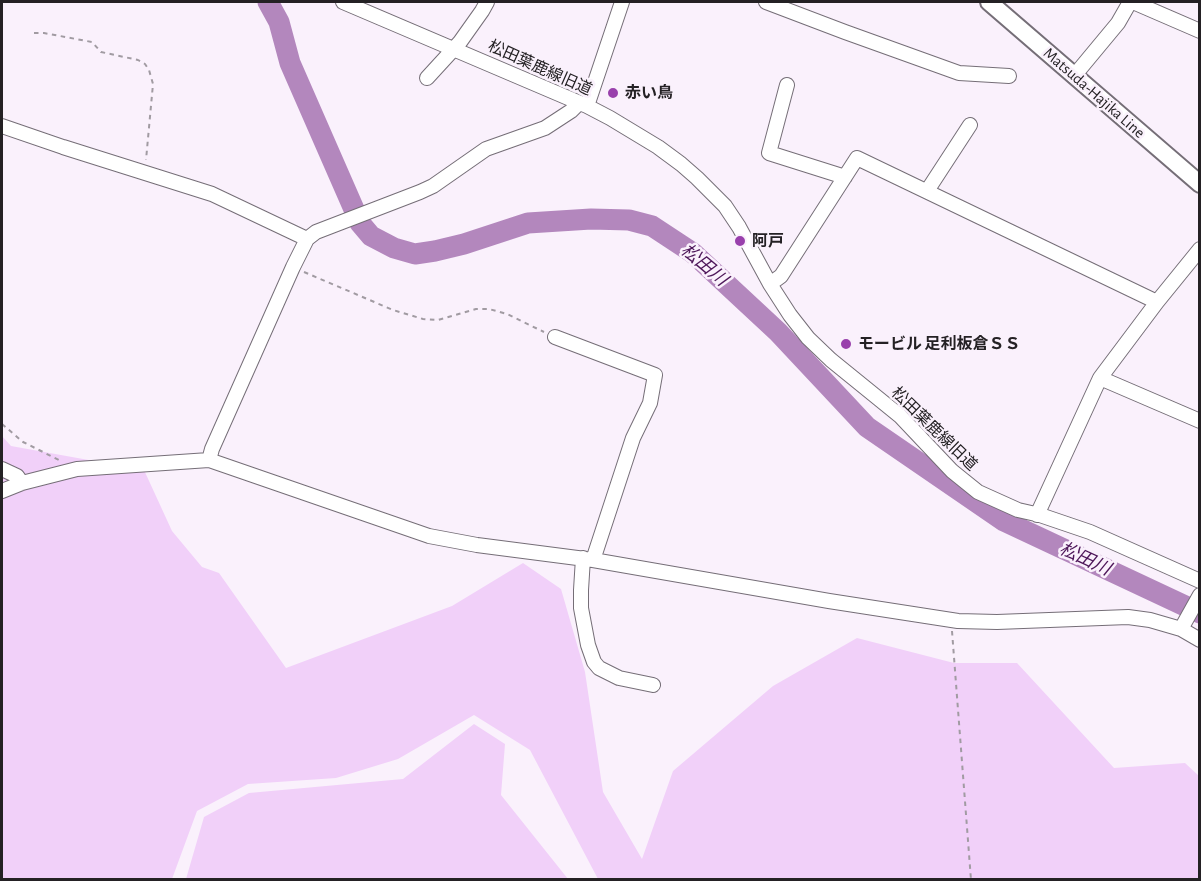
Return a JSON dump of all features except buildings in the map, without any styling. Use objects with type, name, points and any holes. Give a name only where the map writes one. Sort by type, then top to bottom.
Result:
[{"type":"main road","name":"Matsuda-Hajika Line","points":[[989,2],[1200,184]]},
{"type":"street","name":"松田葉鹿線旧道","points":[[343,2],[583,105],[610,118],[658,147],[681,164],[725,206],[770,284],[808,338],[831,360],[900,416],[952,471],[978,492],[1007,506],[1090,532],[1200,581]]},
{"type":"street","points":[[427,78],[454,49],[487,2]]},
{"type":"street","points":[[209,459],[307,239],[315,232],[433,186],[486,149],[544,128],[583,105],[622,2]]},
{"type":"street","points":[[766,2],[959,73],[1009,76]]},
{"type":"street","points":[[1074,76],[1118,23],[1132,2],[1200,31]]},
{"type":"street","points":[[788,85],[769,153],[845,177]]},
{"type":"street","points":[[927,191],[970,125]]},
{"type":"street","points":[[2,126],[212,194],[307,239]]},
{"type":"street","points":[[770,284],[781,276],[857,158],[1158,302]]},
{"type":"street","points":[[1037,514],[1100,378],[1200,249]]},
{"type":"street","points":[[555,337],[655,375],[650,403],[633,438],[588,559],[581,590],[581,608],[588,645],[594,662],[599,668],[619,678],[653,685]]},
{"type":"street","points":[[1100,378],[1200,421]]},
{"type":"street","points":[[2,491],[22,483],[77,469],[209,459],[429,536],[477,545],[588,559],[952,620],[998,622],[1128,617],[1183,626],[1200,640]]},
{"type":"street","points":[[2,469],[17,477],[22,483]]},
{"type":"street","points":[[1183,626],[1200,595]]},
{"type":"path","points":[[34,33],[92,42],[101,52],[138,60],[145,64],[153,84],[146,165],[143,171]]},
{"type":"path","points":[[293,267],[393,310],[423,319],[438,320],[476,309],[489,309],[507,314],[555,337]]},
{"type":"path","points":[[2,424],[23,442],[77,469]]},
{"type":"path","points":[[952,620],[971,879]]},
{"type":"shaded area","points":[[2,436],[11,446],[144,470],[172,531],[202,567],[219,573],[286,668],[452,606],[523,563],[561,589],[585,672],[603,792],[642,859],[673,771],[773,686],[857,638],[954,663],[1017,663],[1114,768],[1185,763],[1199,776],[1199,879],[598,879],[530,750],[474,715],[398,759],[336,778],[248,784],[197,811],[172,879],[2,879]]},
{"type":"shaded area","points":[[474,724],[505,744],[501,795],[568,879],[186,879],[204,817],[249,793],[403,779]]},
{"type":"waterway","name":"松田川","points":[[268,2],[279,22],[290,63],[360,223],[371,236],[394,248],[415,254],[464,244],[528,223],[591,219],[629,220],[652,226],[693,253],[778,332],[867,427],[1004,521],[1200,613]]},
{"type":"place","name":"赤い鳥","points":[[613,93]]},
{"type":"place","name":"阿戸","points":[[740,241]]},
{"type":"place","name":"モービル 足利板倉ＳＳ","points":[[846,344]]}]
